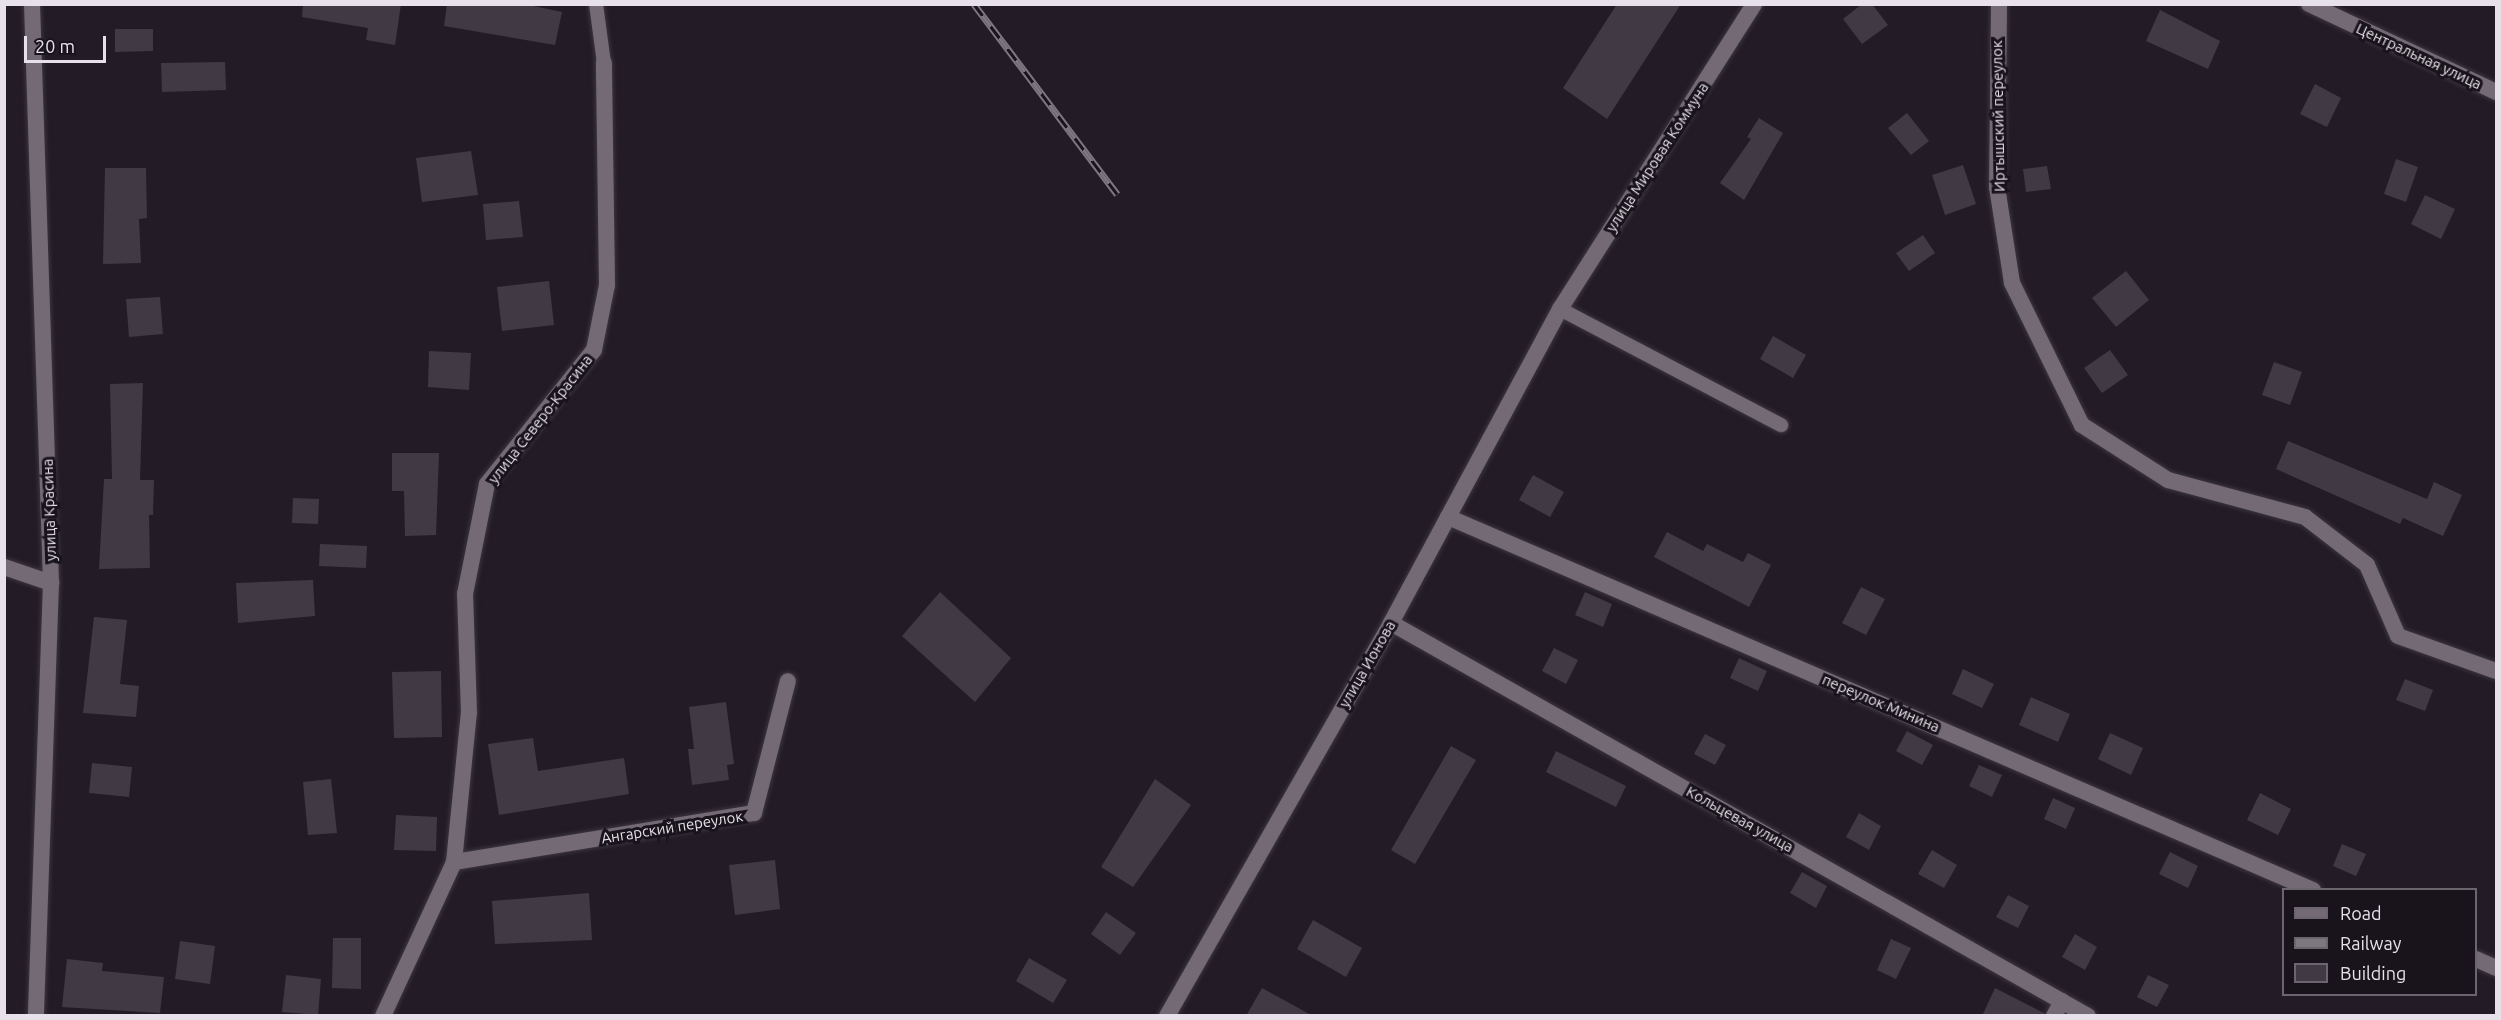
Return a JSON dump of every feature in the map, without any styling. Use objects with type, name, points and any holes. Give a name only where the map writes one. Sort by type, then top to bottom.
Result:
[{"type":"street","name":"улица Красина","points":[[32,4],[51,583],[36,1016]]},
{"type":"street","name":"улица Мировая Коммуна","points":[[1560,309],[1754,4]]},
{"type":"street","name":"Иртышский переулок","points":[[1998,4],[1997,188],[2012,283],[2082,425],[2168,480],[2305,517],[2367,565],[2398,636],[2496,671]]},
{"type":"street","name":"Центральная улица","points":[[2309,4],[2496,92]]},
{"type":"street","name":"улица Северо-Красина","points":[[454,862],[469,714],[465,594],[487,484],[594,350],[607,285],[604,63]]},
{"type":"street","name":"улица Ионова","points":[[1167,1016],[1391,623],[1560,309]]},
{"type":"street","name":"переулок Минина","points":[[1448,518],[2308,888]]},
{"type":"street","points":[[4,567],[51,583]]},
{"type":"street","name":"Кольцевая улица","points":[[1391,623],[2058,1008],[2088,1016]]},
{"type":"street","name":"Ангарский переулок","points":[[454,862],[754,813],[788,681]]},
{"type":"street","points":[[383,1016],[454,862]]},
{"type":"street","points":[[2477,960],[2496,968]]},
{"type":"lane","points":[[596,4],[604,63]]},
{"type":"lane","points":[[1560,309],[1781,425]]},
{"type":"building","points":[[303,4],[401,4],[395,45],[366,40],[368,28],[302,17]]},
{"type":"building","points":[[447,4],[524,4],[562,12],[555,45],[444,26]]},
{"type":"building","points":[[1617,4],[1681,4],[1607,119],[1563,88]]},
{"type":"building","points":[[1862,4],[1872,4],[1888,25],[1862,44],[1843,19]]},
{"type":"building","points":[[2160,10],[2220,41],[2208,69],[2146,41]]},
{"type":"building","points":[[115,29],[153,29],[153,51],[115,52]]},
{"type":"building","points":[[225,62],[226,90],[162,92],[161,63]]},
{"type":"building","points":[[2315,84],[2341,98],[2327,127],[2300,114]]},
{"type":"building","points":[[1907,113],[1929,141],[1911,155],[1888,128]]},
{"type":"building","points":[[1759,118],[1783,133],[1744,200],[1720,183],[1751,139],[1747,137]]},
{"type":"building","points":[[471,151],[478,195],[422,202],[416,158]]},
{"type":"building","points":[[2396,159],[2418,167],[2406,202],[2384,194]]},
{"type":"building","points":[[1963,165],[1976,204],[1945,215],[1932,175]]},
{"type":"building","points":[[2047,166],[2051,189],[2026,192],[2023,169]]},
{"type":"building","points":[[105,168],[146,168],[147,218],[139,219],[141,263],[103,264]]},
{"type":"building","points":[[2425,195],[2455,209],[2441,239],[2411,224]]},
{"type":"building","points":[[519,201],[523,237],[486,240],[483,204]]},
{"type":"building","points":[[1923,235],[1935,253],[1909,271],[1896,253]]},
{"type":"building","points":[[2126,271],[2149,300],[2116,327],[2092,298]]},
{"type":"building","points":[[549,281],[554,325],[502,331],[497,287]]},
{"type":"building","points":[[160,297],[163,334],[129,337],[126,299]]},
{"type":"building","points":[[1773,336],[1806,355],[1793,378],[1760,359]]},
{"type":"building","points":[[2110,350],[2128,375],[2102,393],[2084,368]]},
{"type":"building","points":[[429,351],[471,353],[469,390],[428,387]]},
{"type":"building","points":[[2274,362],[2302,372],[2290,405],[2262,395]]},
{"type":"building","points":[[143,383],[140,480],[154,480],[153,515],[149,515],[150,568],[99,569],[104,479],[112,479],[110,384]]},
{"type":"building","points":[[2288,441],[2427,499],[2434,482],[2462,495],[2443,536],[2403,518],[2400,524],[2276,469]]},
{"type":"building","points":[[392,453],[439,453],[436,535],[405,536],[404,491],[392,491]]},
{"type":"building","points":[[1533,475],[1564,492],[1550,517],[1519,500]]},
{"type":"building","points":[[293,498],[319,499],[318,524],[292,523]]},
{"type":"building","points":[[1667,532],[1703,551],[1707,544],[1743,562],[1748,553],[1771,565],[1749,607],[1654,557]]},
{"type":"building","points":[[320,544],[367,546],[366,568],[319,566]]},
{"type":"building","points":[[313,580],[315,616],[238,623],[236,583]]},
{"type":"building","points":[[1861,587],[1885,599],[1866,635],[1842,623]]},
{"type":"building","points":[[940,592],[1011,658],[975,702],[902,636]]},
{"type":"building","points":[[1585,592],[1612,604],[1603,627],[1575,615]]},
{"type":"building","points":[[94,617],[127,620],[120,684],[139,686],[136,717],[83,713]]},
{"type":"building","points":[[1554,648],[1578,660],[1566,684],[1542,671]]},
{"type":"building","points":[[1739,658],[1767,671],[1758,691],[1730,678]]},
{"type":"building","points":[[1963,669],[1994,684],[1982,708],[1952,694]]},
{"type":"building","points":[[441,671],[442,737],[394,738],[392,672]]},
{"type":"building","points":[[2405,679],[2433,690],[2425,711],[2396,700]]},
{"type":"building","points":[[2031,697],[2070,714],[2058,742],[2019,725]]},
{"type":"building","points":[[726,702],[734,764],[727,765],[729,780],[692,785],[688,749],[694,749],[689,707]]},
{"type":"building","points":[[1907,731],[1933,745],[1922,765],[1896,751]]},
{"type":"building","points":[[2110,733],[2143,748],[2131,775],[2098,759]]},
{"type":"building","points":[[1705,734],[1726,745],[1715,765],[1694,754]]},
{"type":"building","points":[[533,738],[538,771],[624,758],[629,794],[499,815],[488,744]]},
{"type":"building","points":[[1451,746],[1476,760],[1415,864],[1391,850]]},
{"type":"building","points":[[1556,751],[1626,786],[1616,807],[1546,772]]},
{"type":"building","points":[[92,763],[132,767],[129,797],[89,793]]},
{"type":"building","points":[[1979,765],[2002,775],[1992,797],[1969,786]]},
{"type":"building","points":[[331,779],[337,833],[308,835],[303,782]]},
{"type":"building","points":[[1155,779],[1191,805],[1133,887],[1101,867]]},
{"type":"building","points":[[2260,793],[2291,809],[2278,835],[2247,820]]},
{"type":"building","points":[[2053,798],[2075,808],[2066,829],[2044,819]]},
{"type":"building","points":[[1859,813],[1881,826],[1869,850],[1846,837]]},
{"type":"building","points":[[396,815],[437,817],[436,851],[394,850]]},
{"type":"building","points":[[2342,844],[2366,854],[2356,876],[2333,866]]},
{"type":"building","points":[[1932,850],[1957,865],[1944,888],[1918,874]]},
{"type":"building","points":[[2170,852],[2198,866],[2188,888],[2159,874]]},
{"type":"building","points":[[775,860],[780,909],[735,915],[729,865]]},
{"type":"building","points":[[1802,872],[1827,886],[1816,908],[1790,893]]},
{"type":"building","points":[[589,893],[592,940],[495,944],[492,901]]},
{"type":"building","points":[[2008,895],[2029,906],[2018,928],[1996,917]]},
{"type":"building","points":[[1106,912],[1136,933],[1120,955],[1091,934]]},
{"type":"building","points":[[1313,920],[1362,948],[1346,977],[1297,949]]},
{"type":"building","points":[[2075,934],[2097,947],[2085,970],[2062,957]]},
{"type":"building","points":[[333,938],[361,938],[361,989],[332,988]]},
{"type":"building","points":[[1891,939],[1911,948],[1896,979],[1877,970]]},
{"type":"building","points":[[180,941],[215,946],[210,984],[175,979]]},
{"type":"building","points":[[1029,958],[1067,980],[1053,1003],[1016,981]]},
{"type":"building","points":[[67,959],[103,963],[102,971],[164,977],[160,1013],[62,1007]]},
{"type":"building","points":[[286,975],[321,979],[318,1015],[282,1012]]},
{"type":"building","points":[[2148,975],[2169,985],[2157,1007],[2137,997]]},
{"type":"building","points":[[1262,988],[1313,1016],[1246,1016]]},
{"type":"building","points":[[1995,988],[2044,1013],[2044,1016],[1982,1016]]},
{"type":"railway","points":[[974,4],[1117,194]]}]
